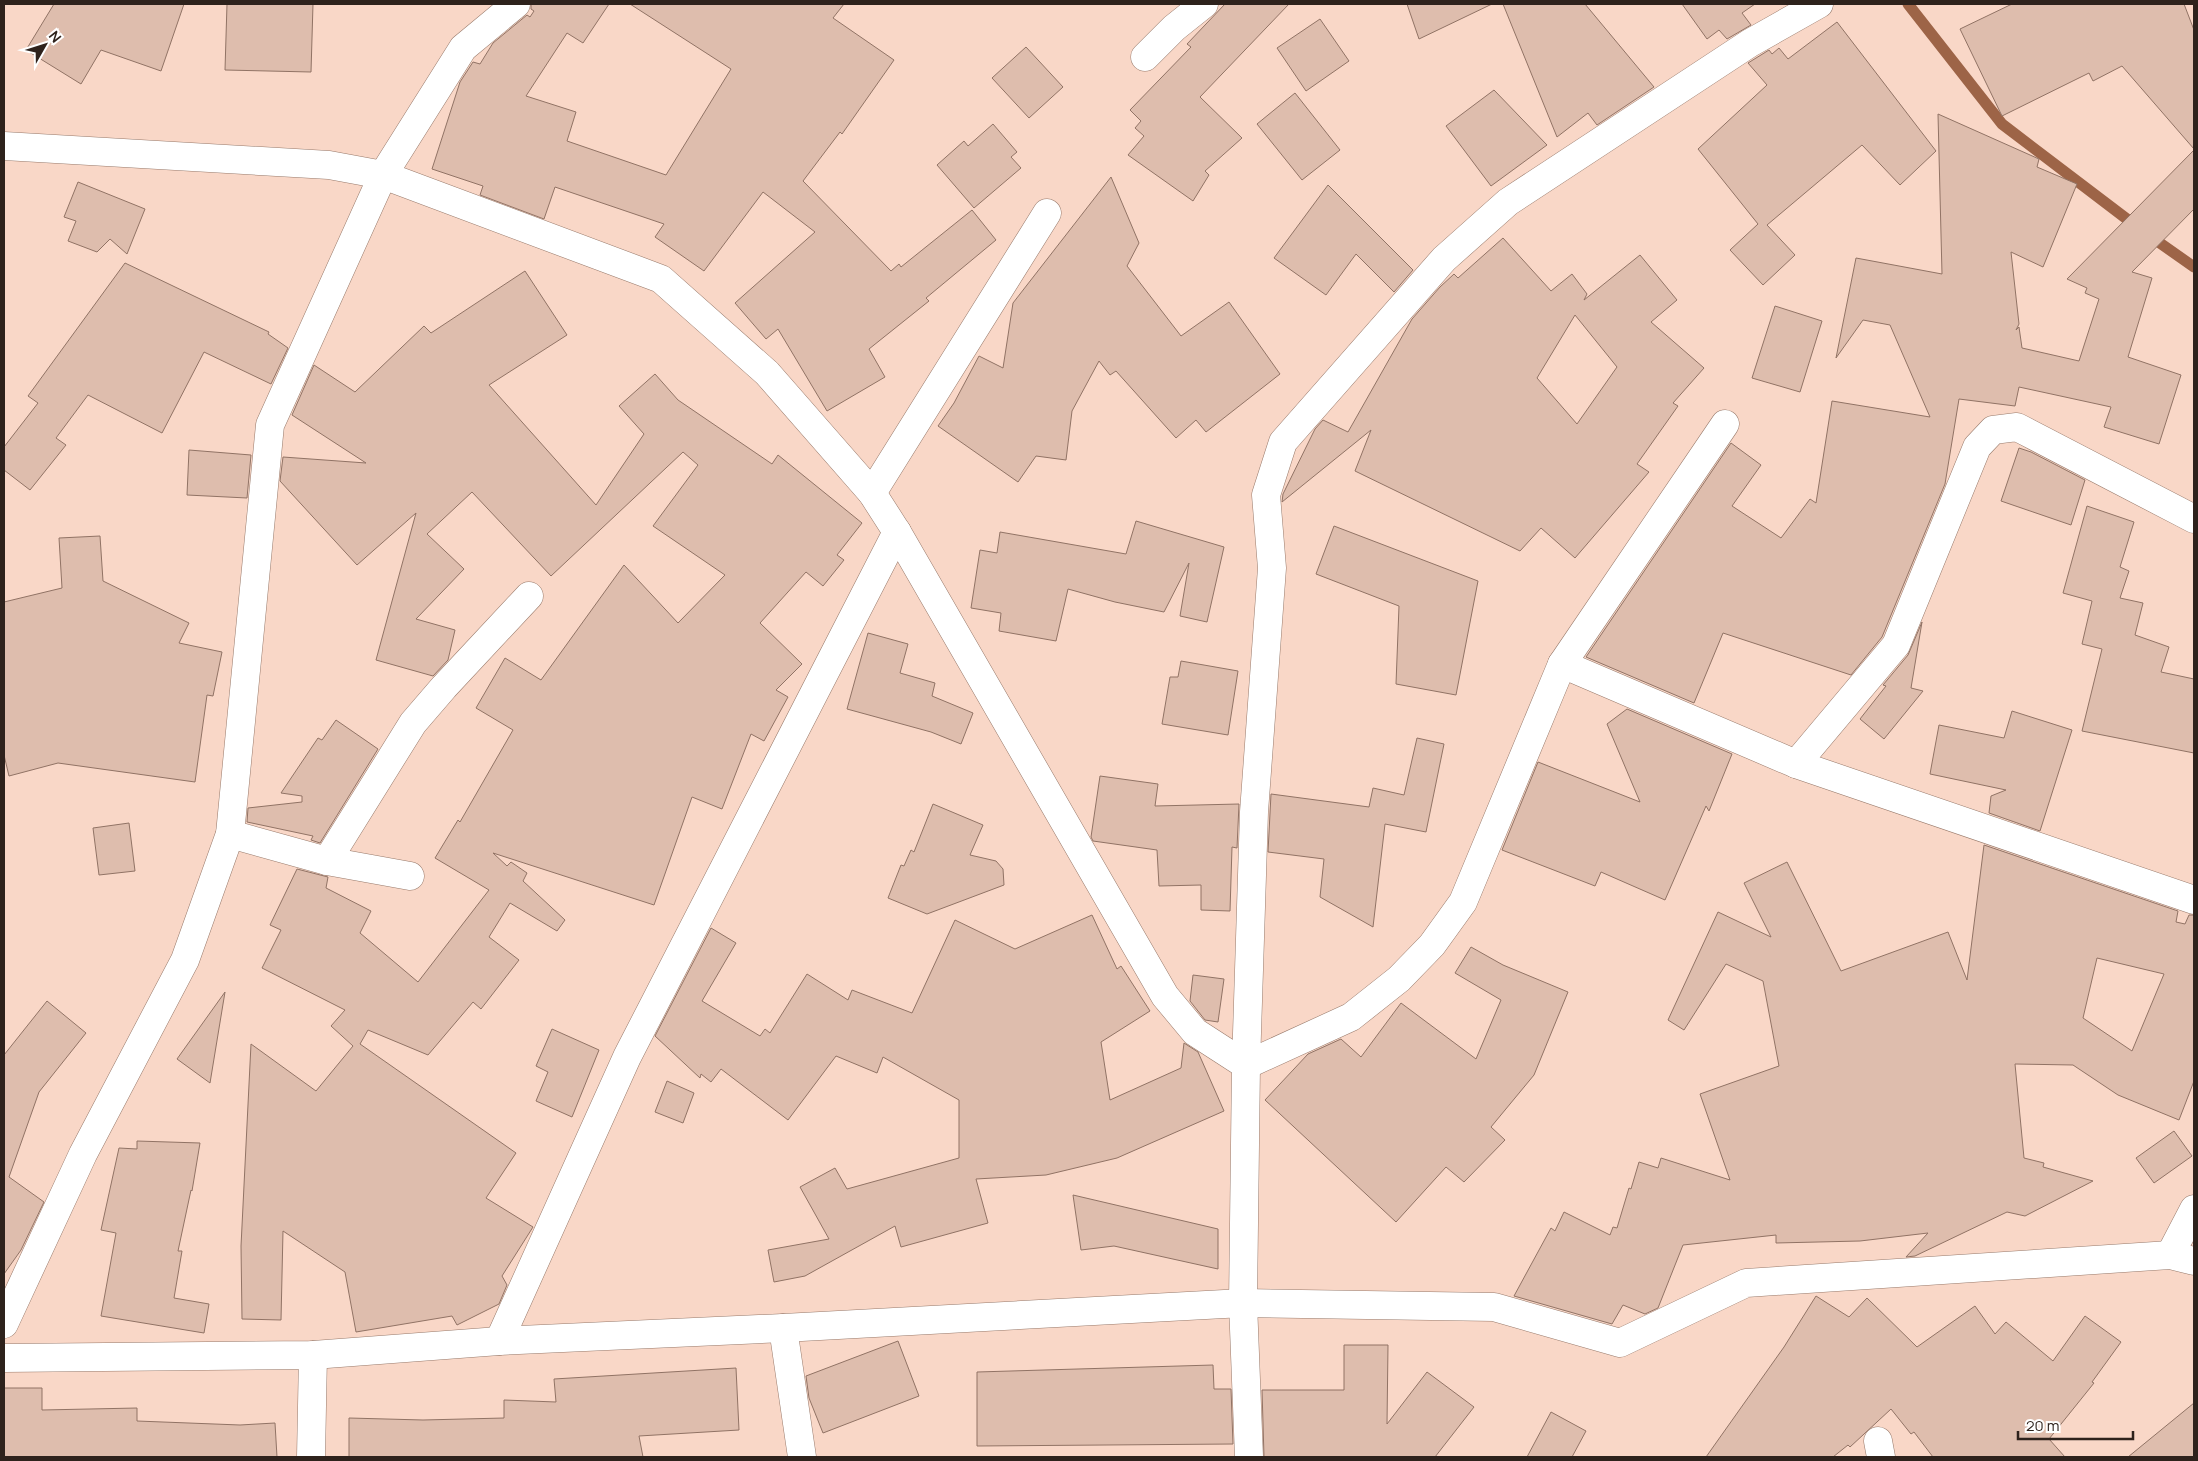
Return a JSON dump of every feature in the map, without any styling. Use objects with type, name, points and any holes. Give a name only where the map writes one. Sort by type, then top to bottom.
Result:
[{"type":"street","points":[[4,1324],[83,1154],[185,960],[230,834],[270,424],[383,175],[463,48],[516,4]]},
{"type":"street","points":[[1144,57],[1174,28],[1204,4]]},
{"type":"street","points":[[1248,1457],[1243,1303],[1246,1065],[1254,812],[1272,568],[1266,495],[1283,442],[1444,258],[1508,202],[1750,43],[1819,4]]},
{"type":"street","points":[[4,146],[329,165],[383,175],[661,279],[767,372],[872,493],[898,532],[1165,996],[1195,1032],[1246,1065]]},
{"type":"street","points":[[872,493],[1047,213]]},
{"type":"street","points":[[1246,1065],[1351,1017],[1399,979],[1432,945],[1463,902],[1562,664],[1725,424]]},
{"type":"street","points":[[1796,764],[1896,645],[1977,448],[1993,430],[2017,427],[2194,519]]},
{"type":"street","points":[[499,1341],[626,1057],[898,532]]},
{"type":"street","points":[[327,861],[413,723],[529,596]]},
{"type":"street","points":[[1562,664],[1796,764],[2194,900]]},
{"type":"street","points":[[230,834],[327,861],[410,876]]},
{"type":"street","points":[[4,1358],[313,1355],[499,1341],[783,1328],[1243,1303],[1494,1308],[1620,1343],[1746,1283],[2182,1258],[2194,1209]]},
{"type":"street","points":[[783,1328],[802,1457]]},
{"type":"street","points":[[311,1457],[313,1355]]},
{"type":"building","points":[[54,4],[184,4],[161,71],[101,50],[81,84],[26,50]]},
{"type":"building","points":[[227,4],[313,4],[311,72],[225,70]]},
{"type":"building","points":[[531,4],[609,4],[583,43],[567,33],[526,96],[576,112],[567,141],[666,175],[731,69],[630,4],[844,4],[833,18],[894,60],[842,134],[840,132],[803,181],[891,271],[899,264],[901,267],[972,210],[996,240],[926,298],[929,301],[869,349],[885,377],[827,411],[778,329],[766,339],[735,303],[815,232],[763,192],[704,271],[655,237],[664,224],[555,187],[544,219],[480,195],[483,186],[432,169],[460,82],[473,62],[480,64],[493,43],[527,15],[530,17],[534,11],[531,9]]},
{"type":"building","points":[[1225,4],[1289,4],[1200,97],[1242,138],[1205,171],[1209,175],[1193,201],[1128,155],[1144,136],[1135,128],[1141,121],[1130,110],[1191,47],[1187,44]]},
{"type":"building","points":[[1407,4],[1492,4],[1419,39]]},
{"type":"building","points":[[1503,4],[1585,4],[1654,87],[1597,125],[1588,113],[1557,137]]},
{"type":"building","points":[[1682,4],[1755,4],[1742,13],[1751,25],[1727,39],[1719,30],[1707,39]]},
{"type":"building","points":[[2012,4],[2184,4],[2194,30],[2194,149],[2122,66],[2093,81],[2089,73],[2002,116],[1960,29]]},
{"type":"building","points":[[1320,19],[1349,61],[1306,91],[1277,48]]},
{"type":"building","points":[[1837,22],[1936,151],[1900,185],[1862,145],[1767,225],[1795,255],[1763,285],[1730,250],[1758,224],[1698,149],[1767,85],[1748,63],[1769,50],[1772,54],[1779,48],[1788,59]]},
{"type":"building","points":[[1026,47],[1063,87],[1029,118],[992,78]]},
{"type":"building","points":[[1494,90],[1547,145],[1491,186],[1446,126]]},
{"type":"building","points":[[1295,93],[1340,150],[1302,180],[1257,124]]},
{"type":"building","points":[[1938,114],[2039,159],[2037,167],[2077,184],[2043,267],[2011,252],[2019,324],[2016,330],[2019,327],[2022,348],[2079,361],[2099,299],[2085,293],[2087,288],[2067,279],[2194,150],[2194,209],[2132,272],[2152,278],[2128,357],[2181,375],[2159,444],[2104,427],[2111,407],[2019,387],[2015,406],[1959,399],[1945,484],[1882,637],[1851,675],[1723,633],[1694,703],[1586,657],[1731,443],[1761,465],[1732,506],[1781,538],[1810,499],[1816,503],[1832,401],[1930,417],[1890,325],[1863,320],[1836,358],[1856,258],[1942,274]]},
{"type":"building","points":[[993,124],[1017,152],[1011,157],[1021,168],[974,208],[937,165],[964,141],[968,146]]},
{"type":"building","points":[[1111,177],[1139,243],[1127,266],[1181,336],[1229,302],[1280,374],[1206,432],[1196,420],[1176,438],[1116,371],[1110,375],[1099,361],[1072,411],[1066,460],[1036,456],[1018,482],[938,426],[954,403],[979,356],[1003,368],[1013,303]]},
{"type":"building","points":[[78,182],[145,209],[127,254],[110,239],[97,252],[68,241],[76,221],[64,217]]},
{"type":"building","points":[[1328,185],[1413,270],[1394,292],[1356,254],[1326,295],[1274,258]]},
{"type":"building","points":[[1503,238],[1551,291],[1572,274],[1587,294],[1584,300],[1640,255],[1677,300],[1651,322],[1704,368],[1673,403],[1678,406],[1637,464],[1649,472],[1575,558],[1541,528],[1520,551],[1355,471],[1371,430],[1282,502],[1283,494],[1315,429],[1323,420],[1348,432],[1412,319],[1454,274],[1458,278]],"holes":[[[1575,315],[1617,367],[1577,424],[1537,378]]]},
{"type":"building","points":[[125,263],[269,332],[268,334],[288,348],[271,384],[204,352],[162,433],[88,395],[56,438],[66,445],[30,490],[4,470],[4,447],[38,403],[28,396]]},
{"type":"building","points":[[525,271],[567,335],[489,385],[596,505],[644,434],[619,406],[655,374],[678,400],[772,464],[778,455],[862,523],[837,555],[844,560],[823,586],[806,572],[760,623],[802,664],[776,690],[788,697],[764,741],[751,734],[722,809],[692,797],[654,905],[493,853],[507,866],[511,862],[527,873],[523,881],[565,920],[557,931],[510,903],[489,937],[519,960],[481,1009],[473,1002],[428,1055],[368,1030],[360,1044],[516,1153],[486,1198],[533,1227],[502,1276],[507,1285],[499,1304],[457,1325],[452,1316],[356,1332],[345,1272],[283,1231],[281,1320],[242,1319],[241,1246],[251,1044],[316,1091],[353,1046],[331,1026],[345,1010],[262,968],[281,930],[270,925],[297,869],[328,877],[326,888],[371,911],[360,933],[418,982],[489,890],[435,858],[458,820],[460,822],[513,730],[476,708],[505,658],[541,680],[624,565],[678,623],[725,575],[653,526],[698,465],[683,452],[551,576],[472,492],[427,534],[464,569],[416,619],[455,630],[448,660],[433,676],[376,660],[416,513],[357,565],[280,481],[283,457],[366,463],[292,415],[314,365],[355,392],[424,326],[431,333]]},
{"type":"building","points":[[1775,306],[1822,321],[1800,392],[1752,378]]},
{"type":"building","points":[[2019,448],[2031,452],[2085,480],[2071,525],[2001,501]]},
{"type":"building","points":[[189,450],[251,455],[247,498],[187,495]]},
{"type":"building","points":[[2087,506],[2134,522],[2120,567],[2129,571],[2120,598],[2143,603],[2135,635],[2169,647],[2161,672],[2194,679],[2194,753],[2082,731],[2102,649],[2082,644],[2092,601],[2063,593]]},
{"type":"building","points":[[1136,521],[1224,547],[1207,622],[1180,616],[1189,563],[1164,612],[1115,602],[1068,589],[1056,641],[999,631],[1001,613],[971,608],[980,550],[997,553],[1000,532],[1126,554]]},
{"type":"building","points":[[1334,526],[1478,581],[1456,695],[1396,684],[1399,606],[1316,574]]},
{"type":"building","points":[[100,536],[103,581],[189,623],[179,643],[222,652],[213,696],[207,695],[195,782],[58,763],[9,776],[4,755],[4,602],[62,588],[59,538]]},
{"type":"building","points":[[1922,622],[1911,688],[1923,691],[1884,739],[1860,719],[1886,686],[1883,685],[1908,655]]},
{"type":"building","points":[[868,633],[908,644],[900,673],[935,683],[932,696],[973,713],[961,744],[931,732],[847,709]]},
{"type":"building","points":[[1181,661],[1238,671],[1228,735],[1162,724],[1170,677],[1178,677]]},
{"type":"building","points":[[1627,709],[1732,754],[1709,811],[1706,806],[1665,900],[1601,872],[1595,886],[1502,850],[1538,762],[1640,802],[1607,724]]},
{"type":"building","points":[[2012,711],[2072,730],[2040,831],[1989,813],[1991,796],[2006,790],[1930,774],[1939,725],[2004,738]]},
{"type":"building","points":[[336,720],[378,749],[320,843],[311,840],[313,836],[247,822],[248,808],[302,802],[302,796],[281,793],[318,738],[322,740]]},
{"type":"building","points":[[1417,738],[1444,744],[1426,832],[1385,824],[1373,927],[1320,897],[1324,859],[1268,852],[1271,794],[1369,807],[1373,788],[1404,795]]},
{"type":"building","points":[[1100,776],[1158,784],[1155,806],[1239,804],[1237,848],[1232,847],[1230,911],[1201,910],[1201,885],[1159,886],[1157,850],[1093,841],[1091,837]]},
{"type":"building","points":[[933,804],[983,825],[970,855],[996,861],[1003,869],[1004,885],[927,914],[888,898],[901,865],[904,866],[911,850],[914,852]]},
{"type":"building","points":[[129,823],[135,871],[99,875],[93,828]]},
{"type":"building","points":[[1984,845],[2178,911],[2176,922],[2185,924],[2189,915],[2194,915],[2194,1081],[2179,1120],[2118,1095],[2073,1065],[2015,1064],[2024,1158],[2044,1163],[2043,1167],[2093,1181],[2025,1216],[2007,1212],[1915,1256],[1906,1257],[1928,1233],[1860,1241],[1776,1243],[1776,1235],[1683,1245],[1658,1308],[1645,1314],[1623,1305],[1612,1324],[1514,1296],[1551,1228],[1555,1231],[1564,1212],[1610,1235],[1613,1227],[1617,1228],[1639,1162],[1658,1168],[1661,1158],[1730,1180],[1700,1094],[1779,1066],[1763,981],[1726,964],[1684,1030],[1668,1020],[1718,912],[1771,937],[1744,883],[1787,862],[1841,971],[1948,932],[1967,980]],"holes":[[[2097,958],[2164,974],[2132,1051],[2083,1018]]]},
{"type":"building","points":[[1092,915],[1117,969],[1121,966],[1150,1011],[1101,1042],[1110,1100],[1181,1068],[1184,1043],[1198,1052],[1224,1111],[1117,1158],[1046,1175],[976,1179],[988,1223],[901,1247],[895,1226],[805,1276],[774,1282],[768,1250],[829,1239],[800,1187],[835,1168],[847,1189],[959,1158],[959,1100],[883,1057],[877,1073],[836,1056],[788,1120],[721,1069],[711,1082],[701,1074],[700,1078],[655,1036],[711,928],[736,943],[702,1001],[760,1036],[765,1029],[770,1033],[807,974],[848,1000],[852,990],[912,1013],[955,920],[1015,949]]},
{"type":"building","points":[[1471,947],[1503,965],[1568,992],[1534,1075],[1491,1127],[1505,1140],[1464,1182],[1446,1167],[1396,1222],[1265,1100],[1308,1054],[1341,1039],[1361,1057],[1401,1003],[1476,1059],[1501,1000],[1455,973]]},
{"type":"building","points":[[1193,975],[1224,979],[1218,1022],[1205,1020],[1190,1001]]},
{"type":"building","points":[[225,992],[210,1083],[177,1059]]},
{"type":"building","points":[[47,1001],[86,1033],[39,1092],[9,1177],[44,1202],[21,1250],[4,1274],[4,1055]]},
{"type":"building","points":[[552,1029],[599,1050],[572,1117],[536,1101],[548,1072],[536,1066]]},
{"type":"building","points":[[667,1081],[694,1093],[683,1123],[655,1112]]},
{"type":"building","points":[[2174,1131],[2192,1156],[2154,1183],[2136,1158]]},
{"type":"building","points":[[137,1141],[200,1143],[192,1191],[178,1251],[182,1251],[174,1298],[209,1304],[204,1333],[101,1316],[116,1233],[101,1230],[119,1148],[137,1149]]},
{"type":"building","points":[[1073,1195],[1218,1229],[1218,1269],[1114,1246],[1081,1250]]},
{"type":"building","points":[[1816,1296],[1849,1317],[1867,1298],[1917,1347],[1975,1306],[1995,1334],[2006,1322],[2053,1361],[2085,1316],[2121,1342],[2092,1382],[2094,1383],[2049,1439],[2065,1457],[1933,1457],[1914,1432],[1911,1434],[1891,1409],[1850,1447],[1848,1445],[1833,1457],[1706,1457],[1784,1347]]},
{"type":"building","points":[[898,1341],[919,1396],[823,1433],[809,1398],[806,1376]]},
{"type":"building","points":[[1344,1345],[1388,1345],[1387,1424],[1427,1372],[1474,1407],[1435,1457],[1264,1457],[1262,1390],[1344,1390]]},
{"type":"building","points":[[1213,1365],[1214,1389],[1231,1389],[1233,1444],[977,1446],[977,1372]]},
{"type":"building","points":[[736,1368],[739,1430],[639,1436],[643,1457],[349,1457],[349,1418],[423,1420],[504,1418],[504,1400],[556,1402],[554,1379]]},
{"type":"building","points":[[4,1388],[42,1388],[42,1410],[137,1408],[137,1421],[240,1425],[275,1423],[277,1457],[4,1457]]},
{"type":"building","points":[[2194,1403],[2194,1457],[2128,1457]]},
{"type":"building","points":[[1551,1412],[1586,1431],[1572,1457],[1527,1457]]},
{"type":"waterway","points":[[1908,4],[2002,124],[2140,229],[2194,267]]}]
